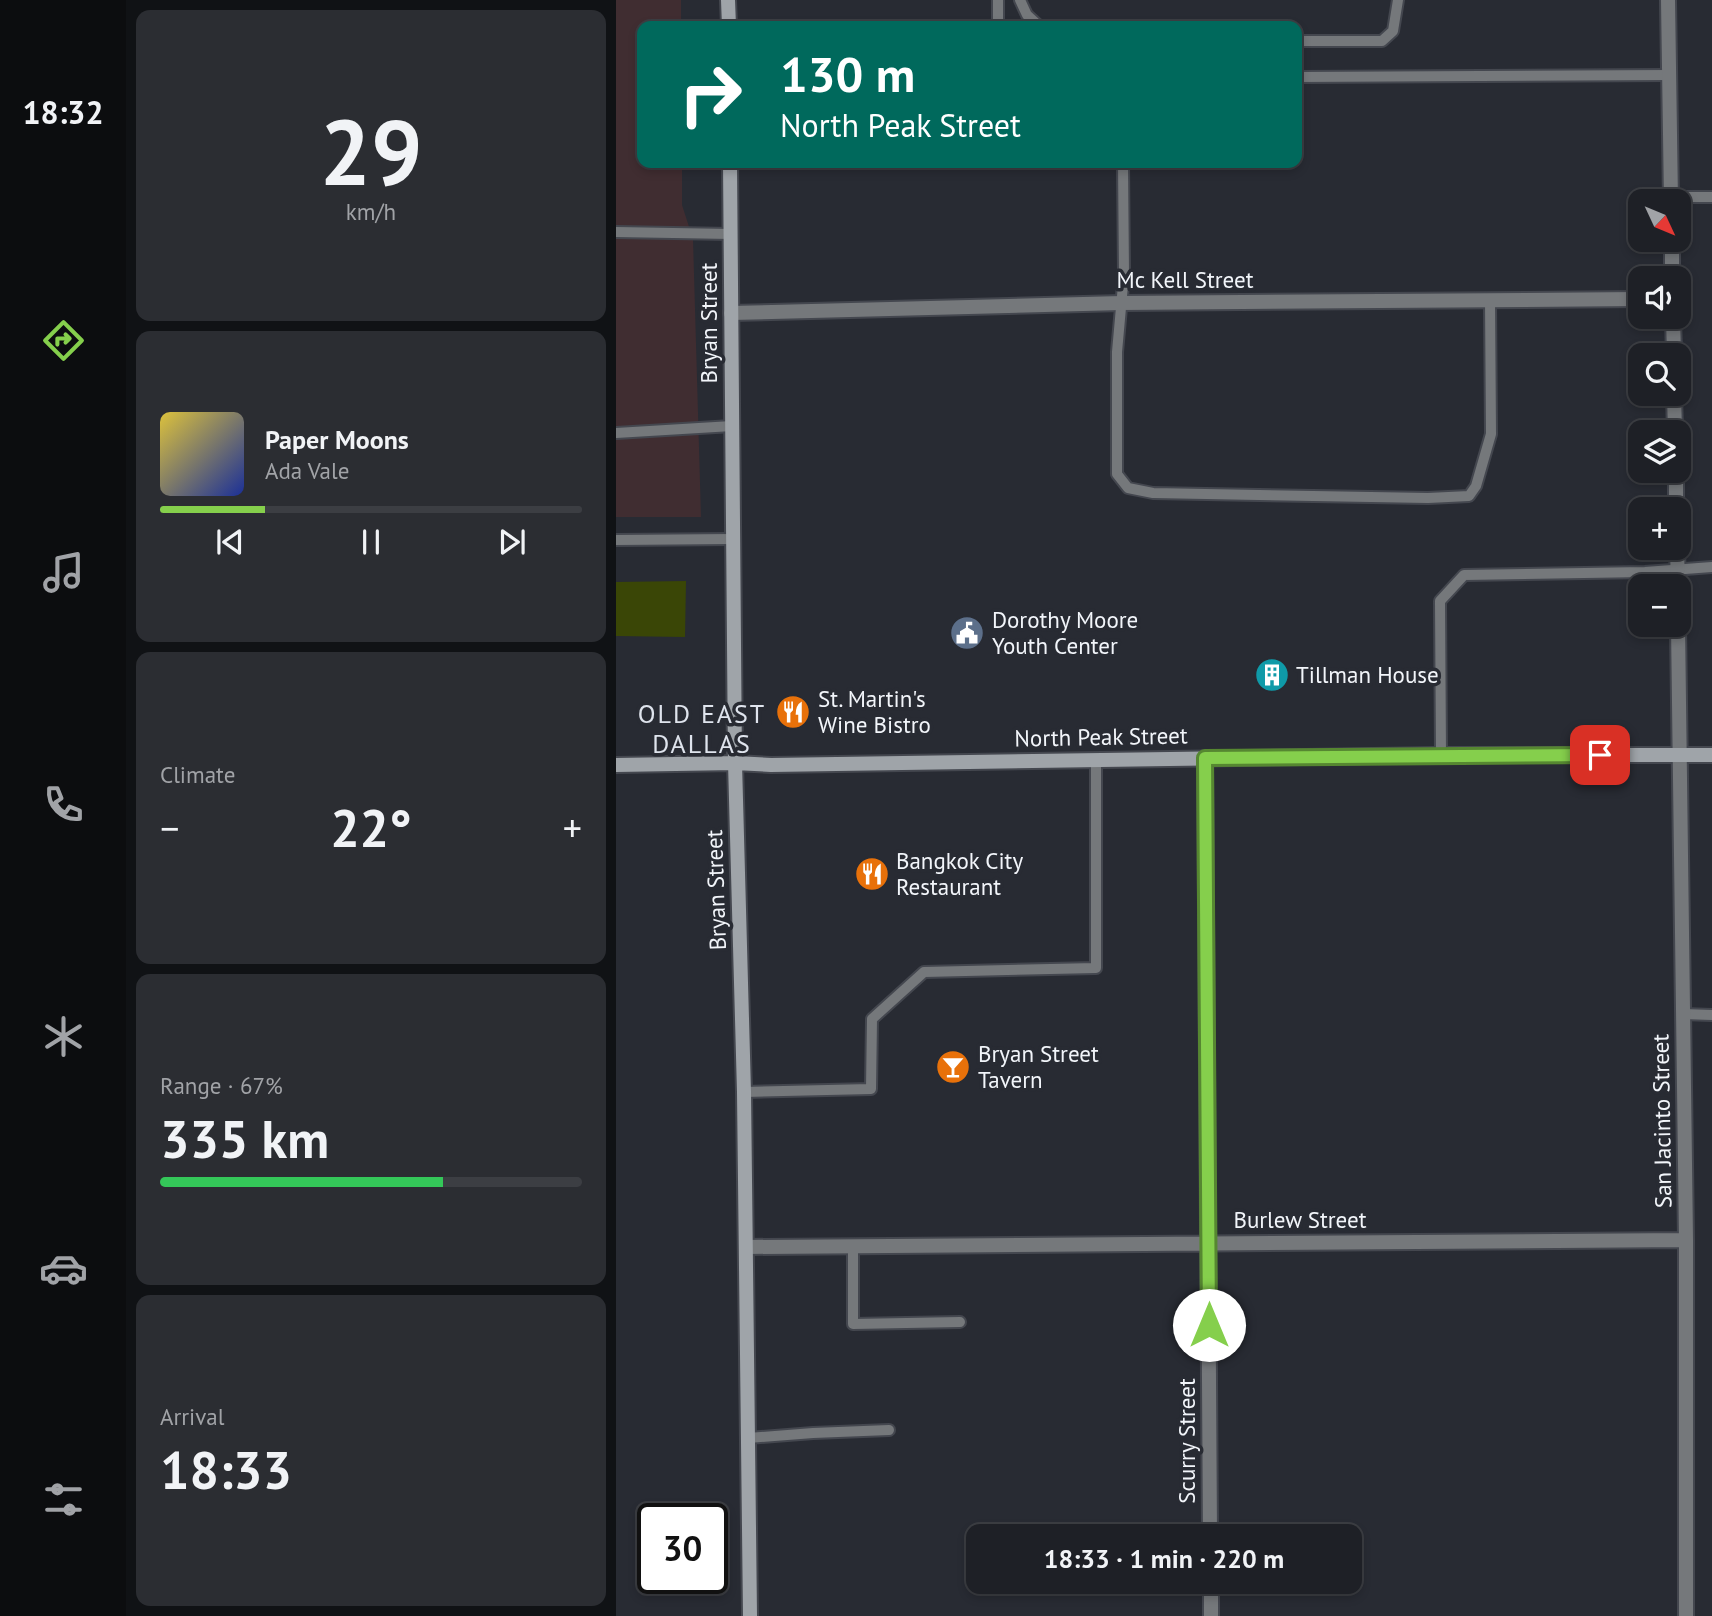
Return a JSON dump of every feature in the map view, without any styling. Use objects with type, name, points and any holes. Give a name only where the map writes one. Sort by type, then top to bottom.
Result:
[{"type":"street","points":[[729,0],[729,21]]},
{"type":"street","points":[[1668,0],[1671,189]]},
{"type":"street","name":"Bryan Street","points":[[730,168],[735,763],[744,1092],[750,1616]]},
{"type":"street","name":"Mc Kell Street","points":[[732,313],[1122,303],[1628,299]]},
{"type":"street","points":[[1678,560],[1678,571]]},
{"type":"street","name":"San Jacinto Street","points":[[1678,637],[1686,1240],[1686,1616]]},
{"type":"street","name":"North Peak Street","points":[[616,765],[1441,755],[1712,755]]},
{"type":"street","name":"Scurry Street","points":[[1205,758],[1210,1524]]},
{"type":"street","name":"Burlew Street","points":[[746,1247],[1686,1240]]},
{"type":"street","points":[[1210,1594],[1211,1616]]},
{"type":"lane","points":[[998,0],[998,21]]},
{"type":"lane","points":[[1020,0],[1027,15],[1034,21]]},
{"type":"lane","points":[[1302,41],[1382,41],[1393,31],[1398,0]]},
{"type":"lane","points":[[1302,77],[1669,75]]},
{"type":"lane","points":[[1123,168],[1124,274],[1117,352],[1118,474],[1128,488],[1153,493],[1428,498],[1469,496],[1476,485],[1491,434],[1490,300]]},
{"type":"lane","points":[[1691,198],[1712,197]]},
{"type":"lane","points":[[616,232],[731,234]]},
{"type":"lane","points":[[616,433],[732,426]]},
{"type":"lane","points":[[616,540],[733,539]]},
{"type":"lane","points":[[1441,755],[1440,601],[1464,575],[1678,571],[1712,567]]},
{"type":"lane","points":[[744,1092],[871,1089],[873,1019],[924,972],[1096,968],[1097,760]]},
{"type":"lane","points":[[1683,1014],[1712,1014]]},
{"type":"lane","points":[[853,1246],[852,1324],[960,1322]]},
{"type":"lane","points":[[748,1438],[889,1430]]},
{"type":"shaded area","points":[[616,0],[681,0],[681,21],[637,21],[637,168],[682,168],[682,205],[693,239],[701,517],[616,517]]},
{"type":"green space","points":[[686,581],[685,637],[616,636],[616,582]]},
{"type":"place","name":"Dorothy Moore Youth Center","points":[[967,633]]},
{"type":"place","name":"Tillman House","points":[[1272,675]]},
{"type":"place","name":"St. Martin's Wine Bistro","points":[[793,712]]},
{"type":"place","name":"Bangkok City Restaurant","points":[[872,874]]},
{"type":"place","name":"Bryan Street Tavern","points":[[953,1067]]},
{"type":"district","name":"OLD EAST DALLAS","points":[[702,729]]},
{"type":"route","points":[[1209,1325],[1205,758],[1600,755]]}]
